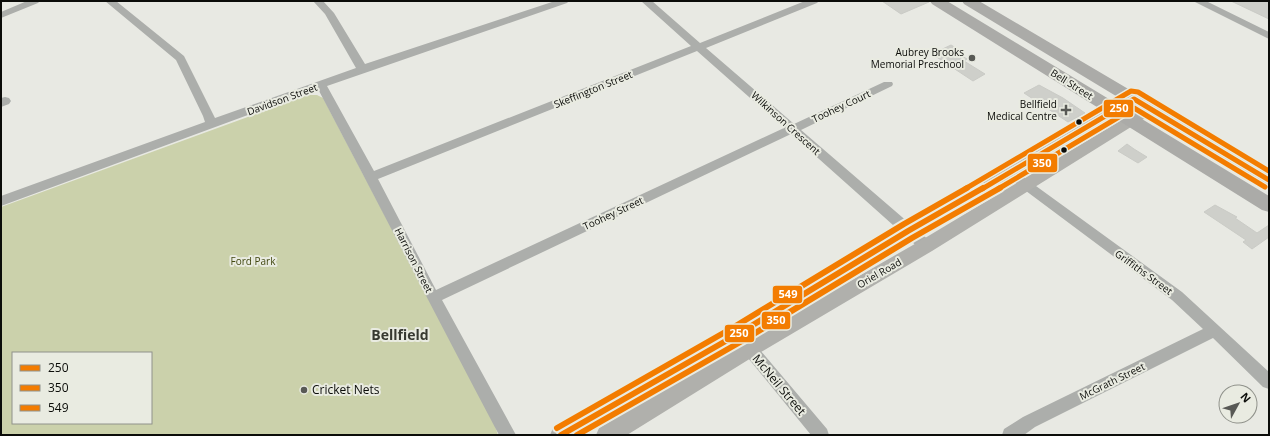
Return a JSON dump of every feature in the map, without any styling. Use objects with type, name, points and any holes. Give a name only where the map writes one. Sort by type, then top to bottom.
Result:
[{"type":"highway","name":"Bell Street","points":[[937,1],[1269,205]]},
{"type":"highway","name":"Bell Street","points":[[969,1],[1269,180]]},
{"type":"main road","name":"Oriel Road","points":[[607,435],[908,231],[1010,173],[1134,99]]},
{"type":"main road","name":"Oriel Road","points":[[561,435],[744,342],[926,246],[1150,109]]},
{"type":"street","points":[[1,15],[35,1]]},
{"type":"street","points":[[110,1],[180,58],[209,116],[211,124]]},
{"type":"street","points":[[319,1],[329,13],[362,70]]},
{"type":"street","name":"Davidson Street","points":[[1,201],[362,70],[564,1]]},
{"type":"street","name":"Wilkinson Crescent","points":[[646,1],[926,246]]},
{"type":"street","name":"Skeffington Street","points":[[371,177],[814,1]]},
{"type":"street","points":[[1198,1],[1269,36]]},
{"type":"street","name":"Toohey Court","points":[[793,129],[888,84]]},
{"type":"street","name":"Harrison Street","points":[[321,85],[371,177],[433,298],[508,435]]},
{"type":"street","name":"Toohey Street","points":[[433,298],[793,129]]},
{"type":"street","name":"Griffiths Street","points":[[1010,173],[1177,296],[1269,382]]},
{"type":"street","name":"McGrath Street","points":[[1010,435],[1029,422],[1215,330]]},
{"type":"street","name":"McNeil Street","points":[[744,342],[821,435]]},
{"type":"green space","name":"Ford Park","points":[[308,95],[317,95],[323,98],[494,423],[498,435],[1,435],[1,207]]},
{"type":"building","points":[[882,1],[929,1],[929,2],[901,14]]},
{"type":"building","points":[[1231,1],[1269,1],[1269,19]]},
{"type":"building","points":[[951,45],[963,52],[959,54],[967,59],[964,61],[985,74],[973,81],[932,54]]},
{"type":"building","points":[[1039,85],[1063,98],[1085,113],[1068,122],[1024,93]]},
{"type":"building","points":[[1127,144],[1147,157],[1138,163],[1118,151]]},
{"type":"building","points":[[1215,205],[1237,217],[1235,218],[1257,233],[1269,225],[1269,237],[1252,249],[1243,242],[1246,240],[1204,212]]},
{"type":"transit line","name":"549","points":[[557,428],[734,327],[904,224],[1006,166],[1131,91],[1138,92],[1269,171]]},
{"type":"transit line","name":"250","points":[[561,435],[738,334],[908,231],[1010,173],[1134,99],[1269,180]]},
{"type":"transit line","name":"350","points":[[577,435],[742,341],[912,238],[1014,180],[1134,108],[1265,187]]},
{"type":"place","name":"Aubrey Brooks Memorial Preschool","points":[[972,58]]},
{"type":"place","name":"Bellfield Medical Centre","points":[[1066,110]]},
{"type":"place","name":"Cricket Nets","points":[[304,390]]},
{"type":"district","name":"Bellfield","points":[[400,335]]}]
